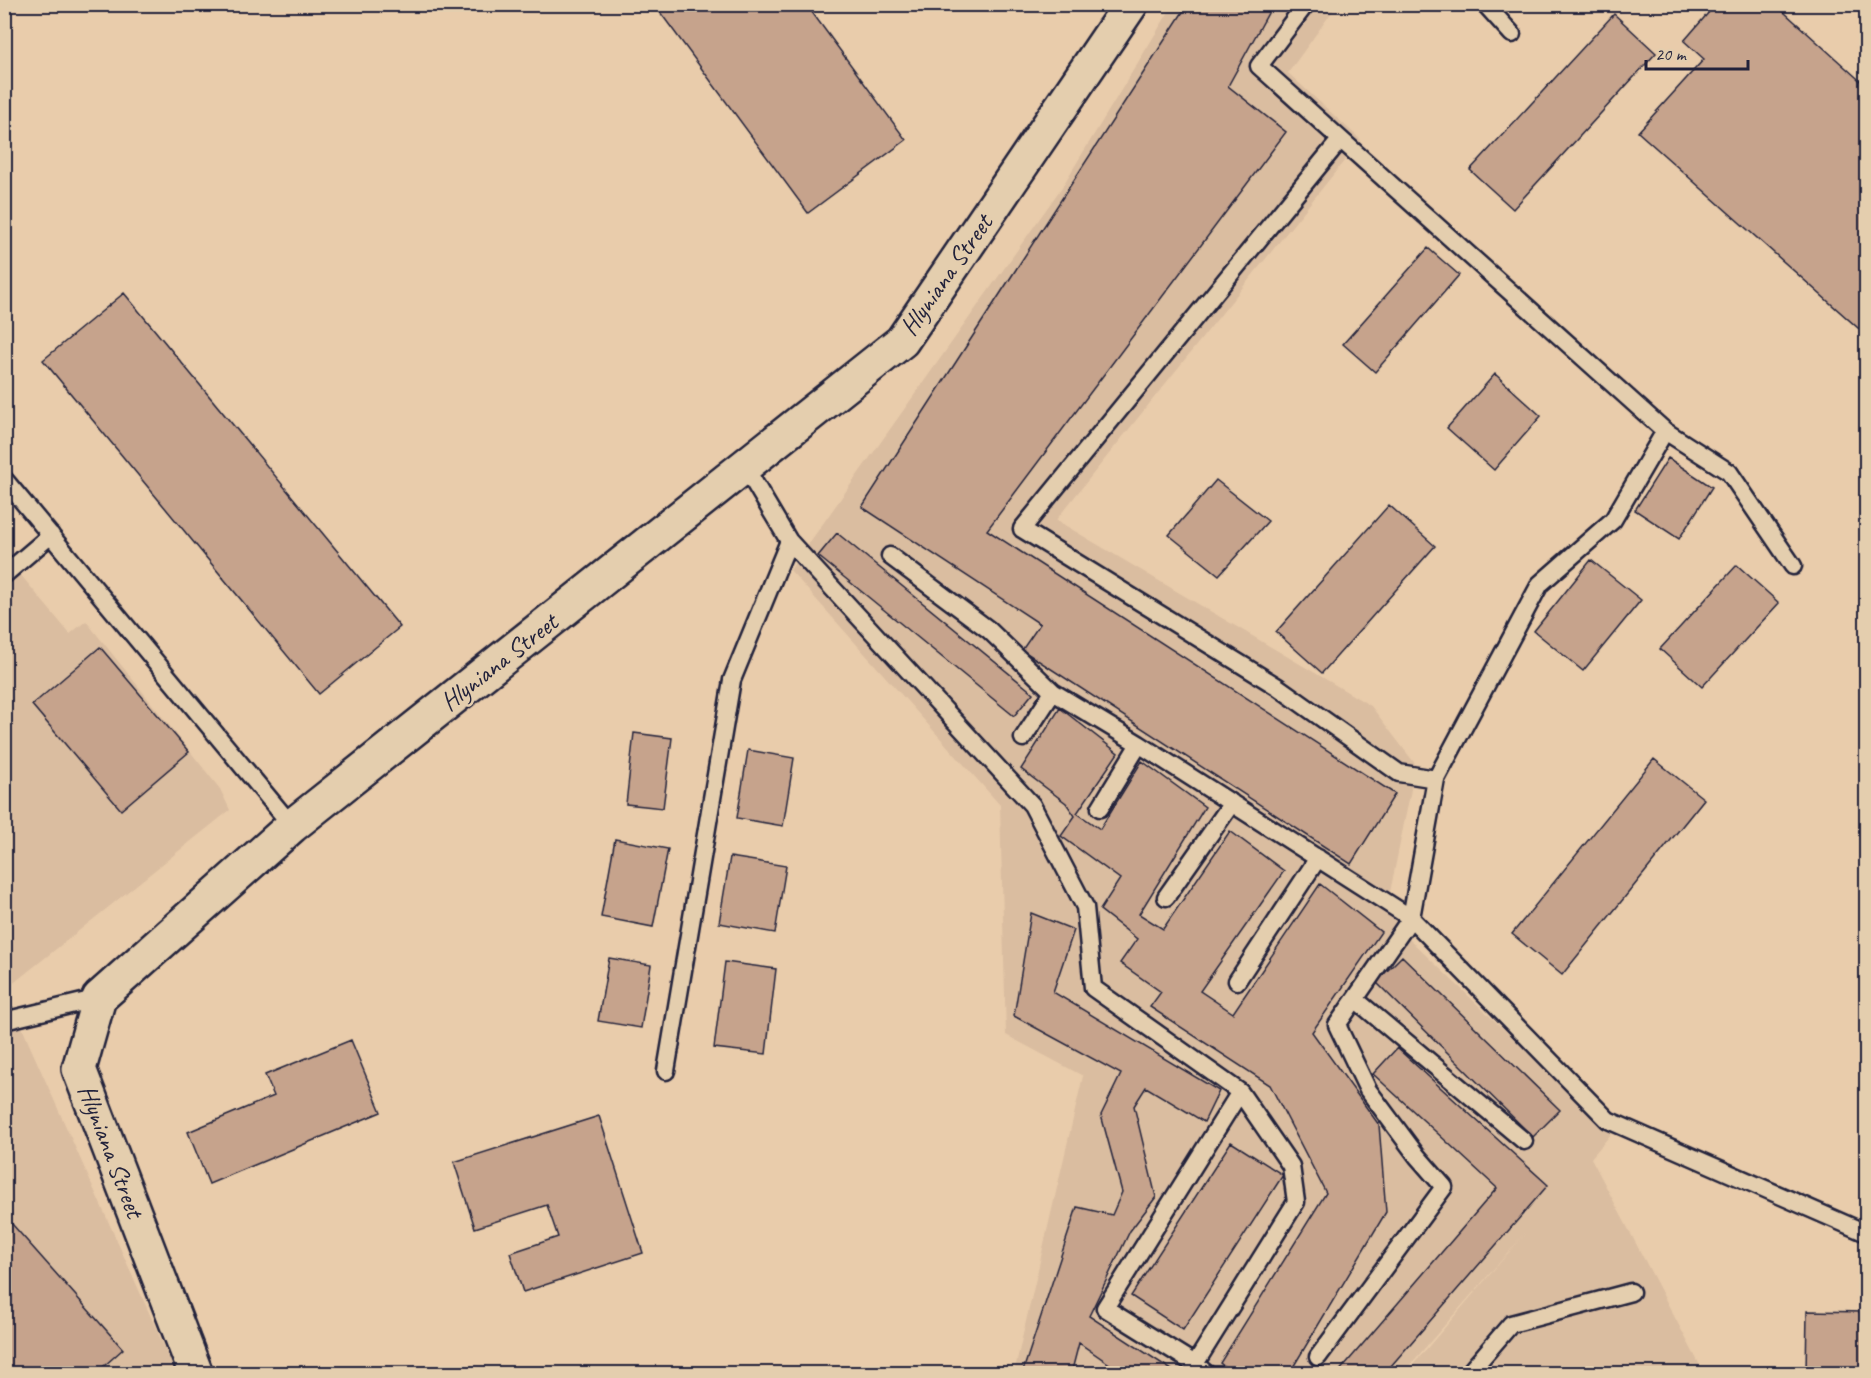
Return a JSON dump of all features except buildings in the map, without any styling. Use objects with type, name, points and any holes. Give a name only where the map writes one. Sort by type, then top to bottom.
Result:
[{"type":"street","name":"Hlyniana Street","points":[[196,1374],[79,1069],[99,998],[292,826],[902,341],[1131,4]]},
{"type":"lane","points":[[1306,4],[1259,66],[1665,431],[1729,472],[1793,566]]},
{"type":"lane","points":[[1485,4],[1512,34]]},
{"type":"lane","points":[[1340,140],[1022,529],[1278,687],[1399,773],[1436,779]]},
{"type":"lane","points":[[1318,1358],[1444,1187],[1416,1156],[1368,1090],[1337,1026],[1411,918],[1436,779],[1540,584],[1613,520],[1665,431]]},
{"type":"lane","points":[[745,467],[789,541],[1032,805],[1085,908],[1093,988],[1240,1092],[1291,1166],[1296,1202],[1201,1369],[1105,1308],[1240,1092]]},
{"type":"lane","points":[[4,479],[292,826]]},
{"type":"lane","points":[[4,575],[51,535]]},
{"type":"lane","points":[[666,1071],[732,680],[789,541]]},
{"type":"lane","points":[[890,556],[989,630],[1053,692],[1139,744],[1411,918],[1608,1120],[1866,1233]]},
{"type":"lane","points":[[1023,738],[1053,692]]},
{"type":"lane","points":[[1100,808],[1139,744]]},
{"type":"lane","points":[[1166,897],[1232,803]]},
{"type":"lane","points":[[1237,981],[1318,858]]},
{"type":"lane","points":[[4,1021],[99,998]]},
{"type":"lane","points":[[1355,999],[1524,1141]]},
{"type":"lane","points":[[1468,1374],[1511,1324],[1630,1292]]},
{"type":"shaded area","points":[[1173,5],[1337,5],[1288,73],[1361,140],[1056,520],[1371,706],[1416,765],[1390,892],[1409,939],[1612,1133],[1591,1158],[1704,1373],[1406,1373],[1527,1231],[1403,1373],[1014,1373],[1083,1076],[1006,1035],[1000,805],[790,570],[1062,187]]},
{"type":"shaded area","points":[[4,555],[70,634],[86,621],[220,789],[230,810],[6,989],[176,1373],[5,1373]]}]
